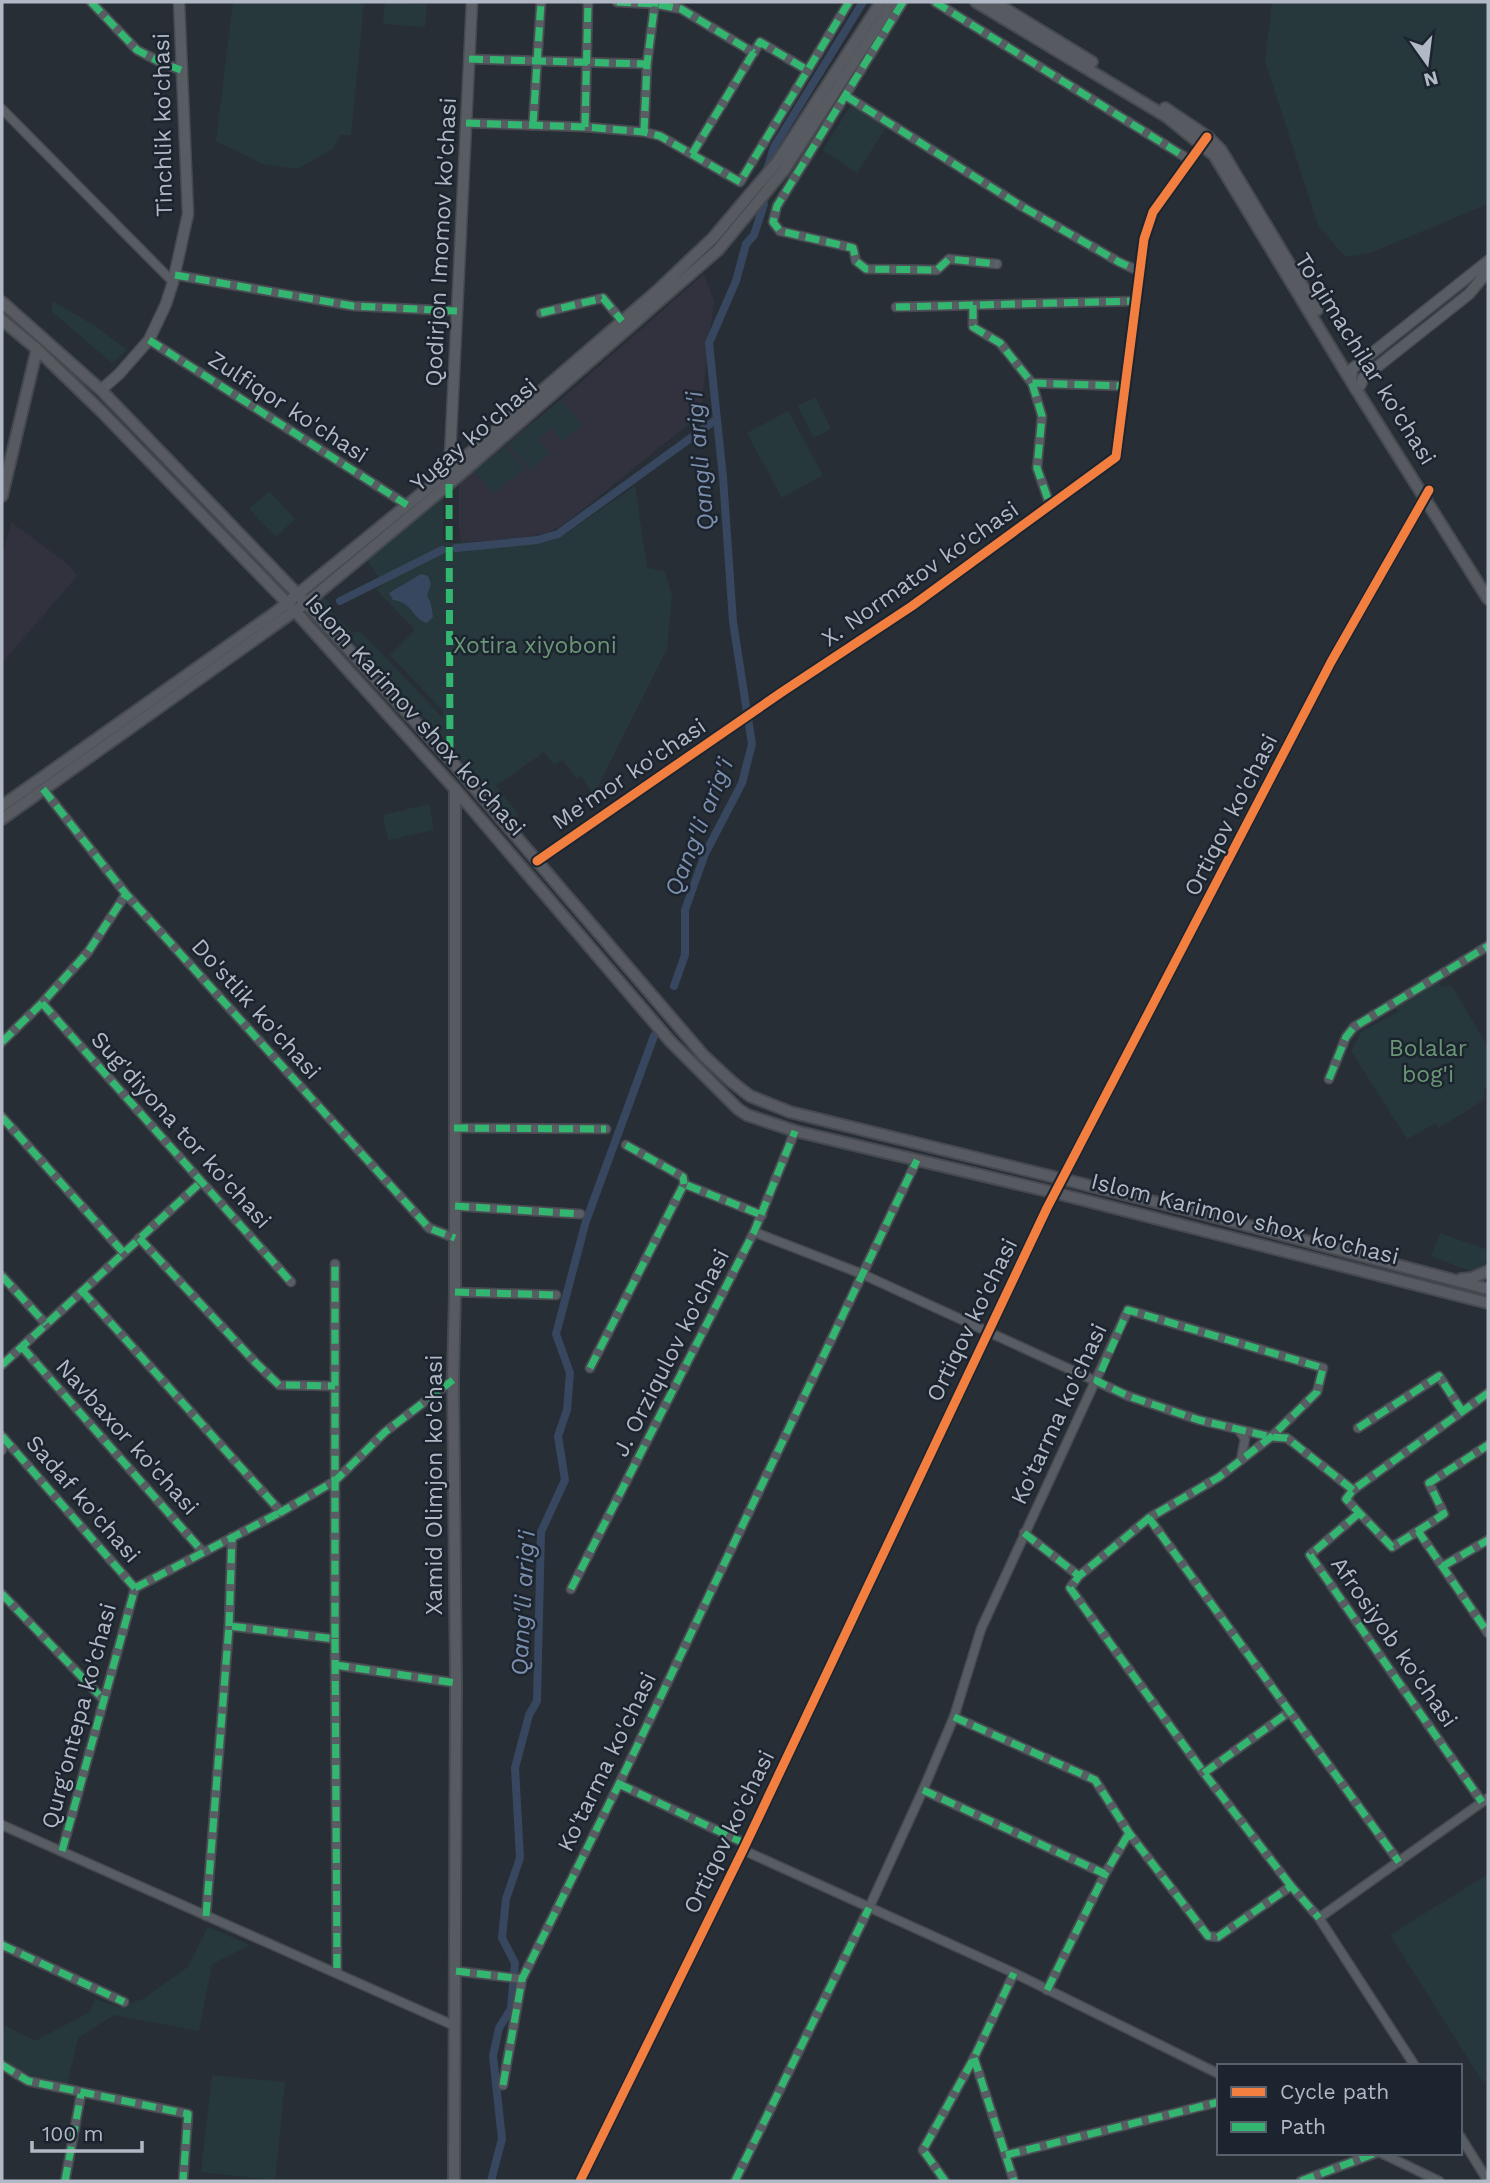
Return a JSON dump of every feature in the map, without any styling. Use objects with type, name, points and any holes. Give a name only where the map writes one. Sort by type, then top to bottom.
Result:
[{"type":"main road","name":"Yugay ko'chasi","points":[[302,599],[622,321],[713,238],[778,161],[881,2]]},
{"type":"main road","name":"Yugay ko'chasi","points":[[2,819],[291,608],[449,484],[718,250],[784,170],[893,2]]},
{"type":"main road","name":"To'qimachilar ko'chasi","points":[[976,2],[1205,140]]},
{"type":"main road","name":"To'qimachilar ko'chasi","points":[[994,2],[1186,122],[1224,155],[1355,381],[1488,586]]},
{"type":"main road","name":"Islom Karimov shox ko'chasi","points":[[2,302],[101,390],[302,599],[454,764],[704,1056],[750,1096],[790,1112],[1488,1289]]},
{"type":"main road","name":"Islom Karimov shox ko'chasi","points":[[2,320],[37,349],[101,411],[291,608],[455,789],[685,1057],[747,1115],[795,1131],[1056,1193],[1484,1301]]},
{"type":"main road","points":[[2,496],[37,349]]},
{"type":"main road","name":"To'qimachilar ko'chasi","points":[[1427,493],[1488,599]]},
{"type":"main road","name":"Yugay ko'chasi","points":[[2,806],[291,608]]},
{"type":"main road","name":"Xamid Olimjon ko'chasi","points":[[454,2181],[455,789]]},
{"type":"main road","points":[[598,957],[603,961],[610,960],[613,955],[611,949]]},
{"type":"main road","points":[[1455,1279],[1472,1278],[1488,1271]]},
{"type":"street","points":[[91,2],[137,50],[181,70]]},
{"type":"street","name":"Tinchlik ko'chasi","points":[[101,390],[120,374],[149,340],[174,279],[188,214],[179,2]]},
{"type":"street","name":"Qodirjon Imomov ko'chasi","points":[[449,484],[472,2]]},
{"type":"street","points":[[533,125],[541,2]]},
{"type":"street","points":[[585,127],[588,2]]},
{"type":"street","points":[[617,2],[655,3],[681,9],[754,53]]},
{"type":"street","points":[[466,123],[644,132],[660,136],[740,182],[849,2]]},
{"type":"street","points":[[903,2],[777,206],[773,222],[780,232],[853,248],[856,261],[866,269],[937,270],[949,259],[997,264]]},
{"type":"street","points":[[935,2],[1190,160]]},
{"type":"street","points":[[644,132],[647,64],[655,3]]},
{"type":"street","points":[[692,154],[760,42],[807,70]]},
{"type":"street","points":[[469,59],[647,64]]},
{"type":"street","points":[[846,96],[1021,206],[1139,271]]},
{"type":"street","points":[[2,109],[106,216],[174,279],[353,306],[457,311]]},
{"type":"street","points":[[1032,383],[1124,386],[1144,239],[1153,212],[1205,140]]},
{"type":"street","points":[[1355,381],[1488,261]]},
{"type":"street","points":[[1355,381],[1363,378],[1469,294],[1488,271]]},
{"type":"street","points":[[541,313],[603,298],[622,321]]},
{"type":"street","points":[[896,307],[1136,301]]},
{"type":"street","points":[[973,305],[973,327],[1000,343],[1032,383],[1042,416],[1037,468],[1050,505]]},
{"type":"street","name":"Zulfiqor ko'chasi","points":[[149,340],[407,505]]},
{"type":"street","name":"X. Normatov ko'chasi","points":[[743,719],[912,606],[1116,457],[1124,386]]},
{"type":"street","name":"Ortiqov ko'chasi","points":[[580,2181],[744,1847],[1056,1193],[1331,662],[1427,493]]},
{"type":"street","name":"Me'mor ko'chasi","points":[[537,861],[743,719]]},
{"type":"street","name":"Do'stlik ko'chasi","points":[[43,789],[126,894],[429,1228],[455,1238]]},
{"type":"street","points":[[2,1042],[88,951],[126,894]]},
{"type":"street","points":[[1329,1079],[1346,1037],[1354,1027],[1488,946]]},
{"type":"street","name":"Sug'diyona tor ko'chasi","points":[[41,1003],[291,1282]]},
{"type":"street","points":[[2,1117],[123,1252]]},
{"type":"street","points":[[454,1128],[606,1129]]},
{"type":"street","name":"J. Orziqulov ko'chasi","points":[[572,1589],[762,1216],[795,1131]]},
{"type":"street","points":[[590,1368],[684,1184],[683,1177],[626,1145]]},
{"type":"street","name":"Ko'tarma ko'chasi","points":[[503,2085],[516,1979],[619,1784],[917,1160]]},
{"type":"street","points":[[2,1365],[201,1181]]},
{"type":"street","points":[[684,1184],[762,1216]]},
{"type":"street","points":[[455,1206],[580,1214]]},
{"type":"street","points":[[754,1232],[862,1274],[1140,1400],[1199,1420],[1270,1437],[1287,1438],[1353,1490]]},
{"type":"street","points":[[139,1238],[279,1385],[335,1386]]},
{"type":"street","points":[[335,1264],[337,1973]]},
{"type":"street","points":[[2,1276],[46,1324]]},
{"type":"street","points":[[82,1291],[281,1511]]},
{"type":"street","points":[[455,1292],[556,1296]]},
{"type":"street","name":"Ko'tarma ko'chasi","points":[[735,2181],[869,1908],[923,1790],[954,1717],[981,1629],[1128,1310],[1323,1367],[1317,1392],[1270,1437],[1219,1477],[1149,1518],[1079,1576]]},
{"type":"street","name":"Navbaxor ko'chasi","points":[[22,1347],[203,1552]]},
{"type":"street","points":[[1358,1427],[1439,1376],[1462,1411]]},
{"type":"street","name":"Qurg'ontepa ko'chasi","points":[[62,1852],[135,1588],[335,1481],[385,1432],[453,1380]]},
{"type":"street","points":[[1488,1393],[1353,1490],[1346,1499],[1392,1547],[1444,1514],[1429,1483],[1488,1445]]},
{"type":"street","points":[[1239,1430],[1245,1439],[1241,1460]]},
{"type":"street","points":[[2,1450],[3,1437]]},
{"type":"street","name":"Sadaf ko'chasi","points":[[3,1437],[135,1588]]},
{"type":"street","name":"Afrosiyob ko'chasi","points":[[1358,1514],[1310,1555],[1485,1800]]},
{"type":"street","points":[[1149,1518],[1399,1862]]},
{"type":"street","points":[[1418,1531],[1488,1633]]},
{"type":"street","points":[[1024,1533],[1079,1576],[1070,1588],[1204,1773],[1291,1886],[1319,1917],[1414,2064]]},
{"type":"street","points":[[206,1916],[229,1626],[232,1537]]},
{"type":"street","points":[[1443,1566],[1488,1540]]},
{"type":"street","points":[[2,1594],[103,1699]]},
{"type":"street","points":[[229,1626],[335,1639]]},
{"type":"street","points":[[335,1665],[456,1683]]},
{"type":"street","points":[[1204,1773],[1289,1712]]},
{"type":"street","points":[[954,1717],[1095,1780],[1129,1833],[1208,1936],[1218,1937],[1291,1886]]},
{"type":"street","points":[[619,1784],[744,1847]]},
{"type":"street","points":[[923,1790],[1105,1874]]},
{"type":"street","points":[[1319,1917],[1485,1800]]},
{"type":"street","points":[[2,1825],[455,2026]]},
{"type":"street","points":[[1047,1990],[1105,1874],[1129,1833]]},
{"type":"street","name":"Ortiqov ko'chasi","points":[[744,1847],[869,1908],[1014,1973],[1217,2073]]},
{"type":"street","points":[[2,1945],[124,2002]]},
{"type":"street","points":[[456,1971],[516,1979]]},
{"type":"street","points":[[945,2181],[923,2150],[974,2058],[1014,1973]]},
{"type":"street","points":[[974,2058],[1014,2181]]},
{"type":"street","points":[[2,2066],[28,2081],[188,2114],[183,2181]]},
{"type":"street","points":[[65,2181],[81,2094]]},
{"type":"street","points":[[1006,2155],[1217,2102]]},
{"type":"street","points":[[1462,2139],[1488,2181]]},
{"type":"street","points":[[1301,2181],[1373,2155]]},
{"type":"street","points":[[1383,2155],[1439,2181]]},
{"type":"shaded area","points":[[704,274],[714,301],[700,415],[566,523],[548,533],[500,541],[461,542],[459,481],[564,397]]},
{"type":"shaded area","points":[[11,522],[70,566],[77,576],[2,663],[2,558]]},
{"type":"green space","points":[[233,2],[364,2],[351,135],[340,135],[333,149],[297,169],[263,164],[216,141]]},
{"type":"green space","points":[[385,2],[427,4],[425,27],[383,24]]},
{"type":"green space","points":[[1272,2],[1488,2],[1488,204],[1370,253],[1345,257],[1318,225],[1265,61]]},
{"type":"green space","points":[[851,105],[886,127],[857,173],[823,150]]},
{"type":"green space","points":[[1463,288],[1466,292],[1363,370],[1363,367]]},
{"type":"green space","points":[[53,301],[95,326],[127,350],[112,363],[51,311]]},
{"type":"green space","points":[[815,397],[831,429],[814,438],[798,406]]},
{"type":"green space","points":[[561,400],[583,425],[563,442],[551,428],[538,439],[550,454],[530,470],[508,444]]},
{"type":"green space","points":[[788,411],[823,475],[782,498],[747,433]]},
{"type":"green space","points":[[506,446],[525,469],[493,494],[474,470]]},
{"type":"green space","name":"Xotira xiyoboni","points":[[635,486],[647,568],[664,571],[672,594],[667,649],[596,790],[592,793],[581,776],[576,778],[563,760],[554,765],[544,752],[496,786],[518,814],[512,825],[443,738],[318,604],[322,595],[334,608],[331,611],[352,633],[360,631],[443,718],[443,711],[390,655],[415,630],[376,589],[383,584],[367,560],[443,495],[443,541],[500,541],[564,535]]},
{"type":"green space","points":[[269,491],[295,519],[276,537],[249,509]]},
{"type":"green space","points":[[429,804],[434,830],[388,840],[383,815]]},
{"type":"green space","name":"Bolalar bog'i","points":[[1438,982],[1442,987],[1450,985],[1453,988],[1488,1047],[1488,1085],[1484,1089],[1485,1099],[1439,1128],[1436,1123],[1407,1139],[1351,1051],[1362,1031],[1398,1012],[1396,1008]]},
{"type":"green space","points":[[1440,1233],[1488,1250],[1488,1261],[1472,1272],[1431,1256]]},
{"type":"green space","points":[[1488,1874],[1488,2079],[1483,2082],[1390,1935]]},
{"type":"green space","points":[[208,1927],[250,1945],[212,1964],[199,2031],[114,2015],[78,2038],[67,2085],[31,2075],[2,2062],[2,2033],[5,2025],[35,2041],[90,2012],[95,1999],[120,2007],[143,1999],[188,1967]]},
{"type":"green space","points":[[212,2075],[285,2082],[275,2180],[201,2172]]},
{"type":"water","points":[[421,574],[428,576],[431,584],[427,595],[433,617],[427,623],[405,604],[393,600],[389,593]]},
{"type":"waterway","name":"Qangli arig'i","points":[[768,167],[774,147],[863,2]]},
{"type":"waterway","name":"Qangli arig'i","points":[[674,986],[685,955],[685,910],[705,854],[742,783],[752,744],[733,622],[723,477],[709,343],[736,281],[746,244],[754,235],[764,204]]},
{"type":"waterway","points":[[456,548],[537,540],[558,534],[717,419]]},
{"type":"waterway","points":[[340,601],[442,550]]},
{"type":"waterway","name":"Qang'li arig'i","points":[[491,2181],[502,2139],[493,2056],[499,2028],[511,2009],[515,1963],[502,1938],[506,1899],[520,1858],[515,1768],[529,1715],[537,1701],[541,1532],[565,1480],[558,1436],[567,1410],[570,1373],[556,1334],[586,1221],[654,1036]]},
{"type":"marked path","points":[[91,2],[137,50],[181,70]]},
{"type":"marked path","points":[[533,125],[541,2]]},
{"type":"marked path","points":[[585,127],[588,2]]},
{"type":"marked path","points":[[617,2],[655,4],[681,9],[754,53]]},
{"type":"marked path","points":[[644,132],[647,64],[655,2]]},
{"type":"marked path","points":[[466,123],[644,132],[660,136],[740,182],[849,2]]},
{"type":"marked path","points":[[903,2],[777,206],[773,222],[780,231],[853,248],[856,261],[866,269],[937,270],[949,259],[997,264]]},
{"type":"marked path","points":[[935,2],[1190,160]]},
{"type":"marked path","points":[[692,154],[760,42],[807,70]]},
{"type":"marked path","points":[[469,59],[647,64]]},
{"type":"marked path","points":[[846,96],[1021,206],[1139,271]]},
{"type":"marked path","points":[[175,275],[353,306],[457,311]]},
{"type":"marked path","points":[[541,313],[603,298],[622,321]]},
{"type":"marked path","points":[[896,307],[1136,301]]},
{"type":"marked path","points":[[973,305],[973,327],[1000,343],[1032,383],[1124,386]]},
{"type":"marked path","points":[[149,340],[407,505]]},
{"type":"marked path","points":[[1032,383],[1042,416],[1037,468],[1050,505]]},
{"type":"marked path","points":[[449,484],[450,760]]},
{"type":"marked path","points":[[43,789],[126,894],[429,1228],[455,1238]]},
{"type":"marked path","points":[[2,1042],[88,952],[126,894]]},
{"type":"marked path","points":[[1329,1079],[1346,1037],[1354,1027],[1488,946]]},
{"type":"marked path","points":[[42,1003],[291,1282]]},
{"type":"marked path","points":[[2,1117],[123,1252]]},
{"type":"marked path","points":[[454,1128],[606,1129]]},
{"type":"marked path","points":[[571,1589],[754,1232],[795,1131]]},
{"type":"marked path","points":[[626,1145],[683,1177],[684,1184]]},
{"type":"marked path","points":[[503,2085],[522,1979],[619,1784],[917,1160]]},
{"type":"marked path","points":[[2,1365],[201,1182]]},
{"type":"marked path","points":[[590,1368],[684,1184],[762,1215]]},
{"type":"marked path","points":[[455,1206],[580,1214]]},
{"type":"marked path","points":[[139,1238],[279,1385],[335,1386]]},
{"type":"marked path","points":[[206,1916],[229,1626],[335,1639],[335,1264]]},
{"type":"marked path","points":[[2,1276],[46,1324]]},
{"type":"marked path","points":[[82,1291],[281,1512],[335,1481],[385,1432],[453,1380]]},
{"type":"marked path","points":[[455,1292],[556,1295]]},
{"type":"marked path","points":[[1353,1490],[1287,1438],[1271,1437],[1199,1420],[1128,1396],[1097,1381],[1128,1310],[1323,1368],[1317,1392],[1271,1437],[1219,1477],[1149,1518],[1399,1862]]},
{"type":"marked path","points":[[22,1347],[203,1552]]},
{"type":"marked path","points":[[1358,1428],[1439,1376],[1462,1411]]},
{"type":"marked path","points":[[1488,1393],[1353,1490],[1346,1499],[1392,1547],[1418,1531],[1488,1633]]},
{"type":"marked path","points":[[2,1436],[135,1588]]},
{"type":"marked path","points":[[1418,1531],[1444,1514],[1429,1483],[1488,1445]]},
{"type":"marked path","points":[[62,1851],[135,1588],[281,1512]]},
{"type":"marked path","points":[[1358,1514],[1310,1555],[1482,1802]]},
{"type":"marked path","points":[[1149,1518],[1079,1576],[1070,1588],[1204,1773],[1291,1886]]},
{"type":"marked path","points":[[1024,1533],[1079,1576]]},
{"type":"marked path","points":[[229,1626],[232,1537]]},
{"type":"marked path","points":[[1443,1566],[1488,1540]]},
{"type":"marked path","points":[[2,1594],[103,1699]]},
{"type":"marked path","points":[[335,1639],[337,1973]]},
{"type":"marked path","points":[[335,1665],[456,1683]]},
{"type":"marked path","points":[[1204,1773],[1289,1712]]},
{"type":"marked path","points":[[954,1717],[1095,1780],[1129,1833],[1208,1936],[1218,1937],[1291,1886],[1319,1918]]},
{"type":"marked path","points":[[619,1784],[746,1844]]},
{"type":"marked path","points":[[923,1790],[1105,1874],[1129,1833]]},
{"type":"marked path","points":[[1047,1990],[1105,1874]]},
{"type":"marked path","points":[[735,2181],[869,1908]]},
{"type":"marked path","points":[[2,1945],[124,2002]]},
{"type":"marked path","points":[[456,1971],[522,1979]]},
{"type":"marked path","points":[[945,2181],[923,2150],[974,2058],[1014,1973]]},
{"type":"marked path","points":[[974,2058],[1014,2181]]},
{"type":"marked path","points":[[2,2065],[28,2081],[188,2114],[183,2181]]},
{"type":"marked path","points":[[65,2181],[81,2094]]},
{"type":"marked path","points":[[1006,2155],[1217,2102]]},
{"type":"marked path","points":[[1301,2181],[1371,2155]]},
{"type":"cycle path","points":[[537,861],[912,606],[1116,457],[1144,239],[1153,212],[1207,137]]},
{"type":"cycle path","points":[[580,2181],[743,1850],[1047,1208],[1331,662],[1429,490]]}]
